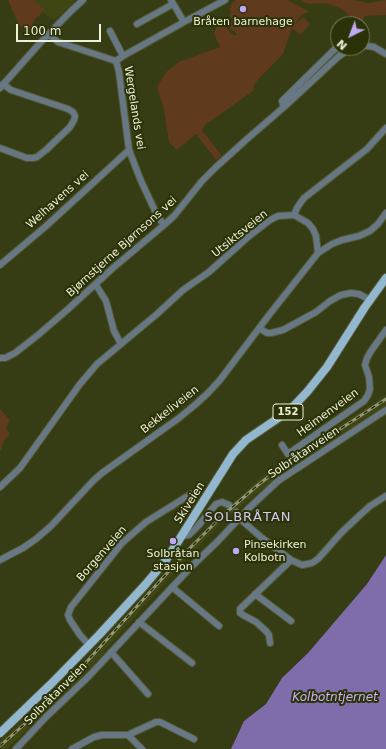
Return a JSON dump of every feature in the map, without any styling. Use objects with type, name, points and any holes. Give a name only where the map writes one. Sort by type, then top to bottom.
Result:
[{"type":"main road","name":"Skiveien","points":[[0,733],[89,645],[145,585],[166,560],[233,454],[246,440],[290,410],[307,392],[327,367],[386,278]]},
{"type":"street","points":[[3,84],[48,34],[82,0]]},
{"type":"street","points":[[116,61],[225,0]]},
{"type":"street","points":[[137,24],[172,2],[184,22]]},
{"type":"street","points":[[110,31],[123,56]]},
{"type":"street","name":"Wergelands vei","points":[[48,34],[58,42],[116,61],[119,72],[129,150],[141,181],[157,215],[164,225]]},
{"type":"street","points":[[370,46],[386,54]]},
{"type":"street","name":"Bjørnstjerne Bjørnsons vei","points":[[284,107],[282,101],[330,54]]},
{"type":"street","name":"Bjørnstjerne Bjørnsons vei","points":[[0,358],[5,358],[15,353],[51,324],[96,285],[113,268],[164,225],[174,216],[202,181],[215,168],[339,56]]},
{"type":"street","points":[[0,77],[3,84],[11,90],[68,109],[74,116],[74,120],[70,126],[37,157],[27,158],[0,148]]},
{"type":"street","points":[[318,253],[316,236],[313,229],[308,223],[294,216],[296,208],[304,198],[367,149],[386,128]]},
{"type":"street","name":"Welhavens vei","points":[[0,265],[45,227],[129,150]]},
{"type":"street","name":"Bekkeliveien","points":[[0,560],[23,548],[36,539],[51,526],[102,473],[196,404],[220,380],[318,253],[337,242],[359,236],[370,231],[378,224],[386,213]]},
{"type":"street","name":"Utsiktsveien","points":[[0,487],[20,468],[80,384],[97,364],[158,314],[183,290],[209,272],[248,237],[270,220],[278,216],[294,216]]},
{"type":"street","points":[[96,285],[106,301],[114,331],[121,344]]},
{"type":"street","points":[[260,328],[267,333],[283,330],[341,295],[351,293],[359,294],[370,300]]},
{"type":"street","name":"Heimenveien","points":[[282,445],[288,454],[364,401],[370,389],[369,377],[365,365],[367,358],[386,330]]},
{"type":"street","name":"Solbråtanveien","points":[[16,749],[46,717],[89,676],[192,566],[233,526],[237,515],[278,481],[386,410]]},
{"type":"street","name":"Borgenveien","points":[[89,645],[70,620],[68,615],[70,607],[122,544],[146,522],[191,494]]},
{"type":"street","points":[[237,515],[262,538],[291,560],[302,565],[312,563],[318,559],[341,533],[360,515],[370,506],[386,496]]},
{"type":"street","points":[[182,536],[189,535],[216,504],[222,502],[229,505]]},
{"type":"street","points":[[270,643],[269,635],[266,630],[256,622],[240,613],[240,609],[291,560]]},
{"type":"street","points":[[172,587],[219,626]]},
{"type":"street","points":[[255,594],[291,621]]},
{"type":"street","points":[[139,622],[192,663]]},
{"type":"street","points":[[111,652],[148,694]]},
{"type":"street","points":[[72,749],[102,734],[128,735],[156,722],[160,722],[194,739]]},
{"type":"street","points":[[128,735],[142,749]]},
{"type":"shaded area","points":[[8,0],[76,0],[55,20],[51,19],[43,12],[35,19],[28,34],[18,23]]},
{"type":"shaded area","points":[[8,0],[33,0],[44,9],[35,19],[28,34],[18,23]]},
{"type":"shaded area","points":[[236,0],[288,0],[310,12],[301,15],[295,25],[303,17],[310,24],[300,35],[292,28],[283,54],[255,83],[253,91],[205,125],[202,130],[222,156],[216,160],[196,134],[177,150],[169,142],[164,109],[157,87],[166,72],[179,62],[220,47],[214,34],[219,20],[234,36],[237,34],[227,26],[233,20],[229,15],[231,13],[230,9],[232,3]]},
{"type":"shaded area","points":[[301,0],[353,0],[368,3],[386,0],[386,15],[349,16],[342,9],[325,3],[310,4],[302,2]]},
{"type":"shaded area","points":[[386,395],[386,406],[289,469],[247,501],[230,517],[229,516],[186,560],[84,675],[6,749],[0,749],[0,741],[78,669],[194,542],[224,512],[223,511],[258,480],[282,462]]},
{"type":"shaded area","points":[[0,409],[10,420],[6,428],[10,434],[4,440],[0,451]]},
{"type":"water","name":"Kolbotntjernet","points":[[386,555],[386,749],[231,749],[244,721],[266,704],[282,678],[308,653],[367,584]]},
{"type":"railway","points":[[0,746],[36,714],[72,678],[188,550],[222,516],[276,471],[386,399]]},
{"type":"place","name":"Bråten barnehage","points":[[243,9]]},
{"type":"place","name":"Solbråtan stasjon","points":[[173,541]]},
{"type":"place","name":"Pinsekirken Kolbotn","points":[[236,551]]},
{"type":"district","name":"SOLBRÅTAN","points":[[248,518]]}]
